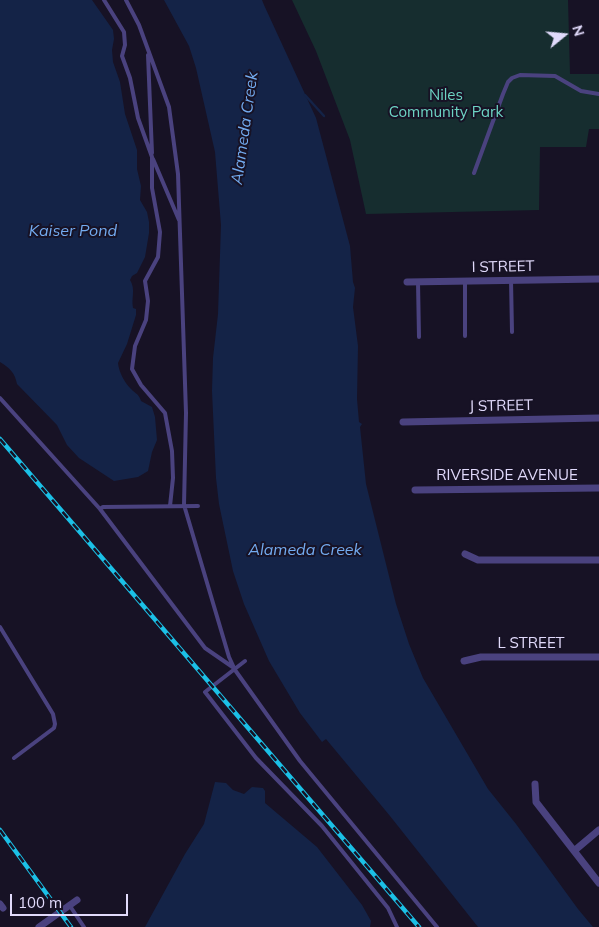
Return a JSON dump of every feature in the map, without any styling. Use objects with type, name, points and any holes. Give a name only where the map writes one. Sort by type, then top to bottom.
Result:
[{"type":"street","name":"I STREET","points":[[407,282],[599,279]]},
{"type":"street","name":"J STREET","points":[[403,422],[599,418]]},
{"type":"street","name":"RIVERSIDE AVENUE","points":[[415,490],[599,488]]},
{"type":"street","points":[[465,554],[478,560],[599,560]]},
{"type":"street","name":"L STREET","points":[[464,661],[481,657],[599,657]]},
{"type":"street","points":[[535,784],[536,802],[599,883]]},
{"type":"street","points":[[574,851],[599,830]]},
{"type":"street","points":[[39,927],[76,900]]},
{"type":"lane","points":[[104,0],[124,32],[122,56],[130,78],[138,118],[152,157],[180,222]]},
{"type":"lane","points":[[126,0],[139,24],[169,107],[178,174],[180,222],[186,413],[184,506],[229,657],[236,670],[300,761],[437,927]]},
{"type":"lane","points":[[148,50],[152,188],[160,232],[158,257],[146,281],[148,301],[146,320],[135,346],[132,369],[141,385],[165,413],[174,478],[170,506]]},
{"type":"lane","points":[[474,173],[503,94],[508,82],[512,78],[520,75],[555,76],[581,92],[599,94]]},
{"type":"lane","points":[[511,280],[512,332]]},
{"type":"lane","points":[[465,281],[465,336]]},
{"type":"lane","points":[[418,282],[419,337]]},
{"type":"lane","points":[[0,398],[100,509],[205,648],[236,670]]},
{"type":"lane","points":[[100,509],[103,507],[198,506]]},
{"type":"lane","points":[[0,627],[53,714],[56,724],[54,728],[14,758]]},
{"type":"lane","points":[[245,661],[236,670],[205,692],[256,758],[322,826],[388,908],[397,927]]},
{"type":"lane","points":[[70,906],[84,927]]},
{"type":"green space","name":"Niles Community Park","points":[[292,0],[568,0],[570,74],[599,74],[599,129],[589,129],[586,147],[540,147],[539,210],[366,214],[350,140],[316,51]]},
{"type":"water","name":"Kaiser Pond","points":[[0,0],[92,0],[113,30],[113,62],[120,82],[125,114],[137,150],[137,169],[141,186],[140,200],[147,212],[149,222],[145,257],[137,273],[130,280],[133,287],[133,308],[136,309],[136,315],[127,344],[118,363],[126,383],[138,395],[141,401],[152,407],[155,417],[157,440],[148,471],[138,477],[114,481],[79,458],[67,445],[57,425],[17,384],[12,371],[0,362]]},
{"type":"water","name":"Alameda Creek","points":[[164,0],[262,0],[316,118],[350,246],[355,288],[353,307],[358,346],[357,399],[359,422],[362,424],[360,427],[366,484],[396,604],[409,644],[423,678],[488,789],[593,927],[478,927],[326,739],[322,742],[300,713],[269,661],[244,604],[233,571],[219,504],[216,478],[212,391],[213,358],[218,314],[221,225],[215,152],[196,68],[189,46]]},
{"type":"water","points":[[215,782],[226,783],[233,790],[244,794],[252,787],[263,788],[265,791],[265,803],[317,847],[362,905],[371,921],[370,927],[145,927],[185,854],[204,824]]},
{"type":"waterway","points":[[305,95],[324,116]]},
{"type":"railway","points":[[0,439],[419,927]]},
{"type":"railway","points":[[0,830],[71,927]]}]
